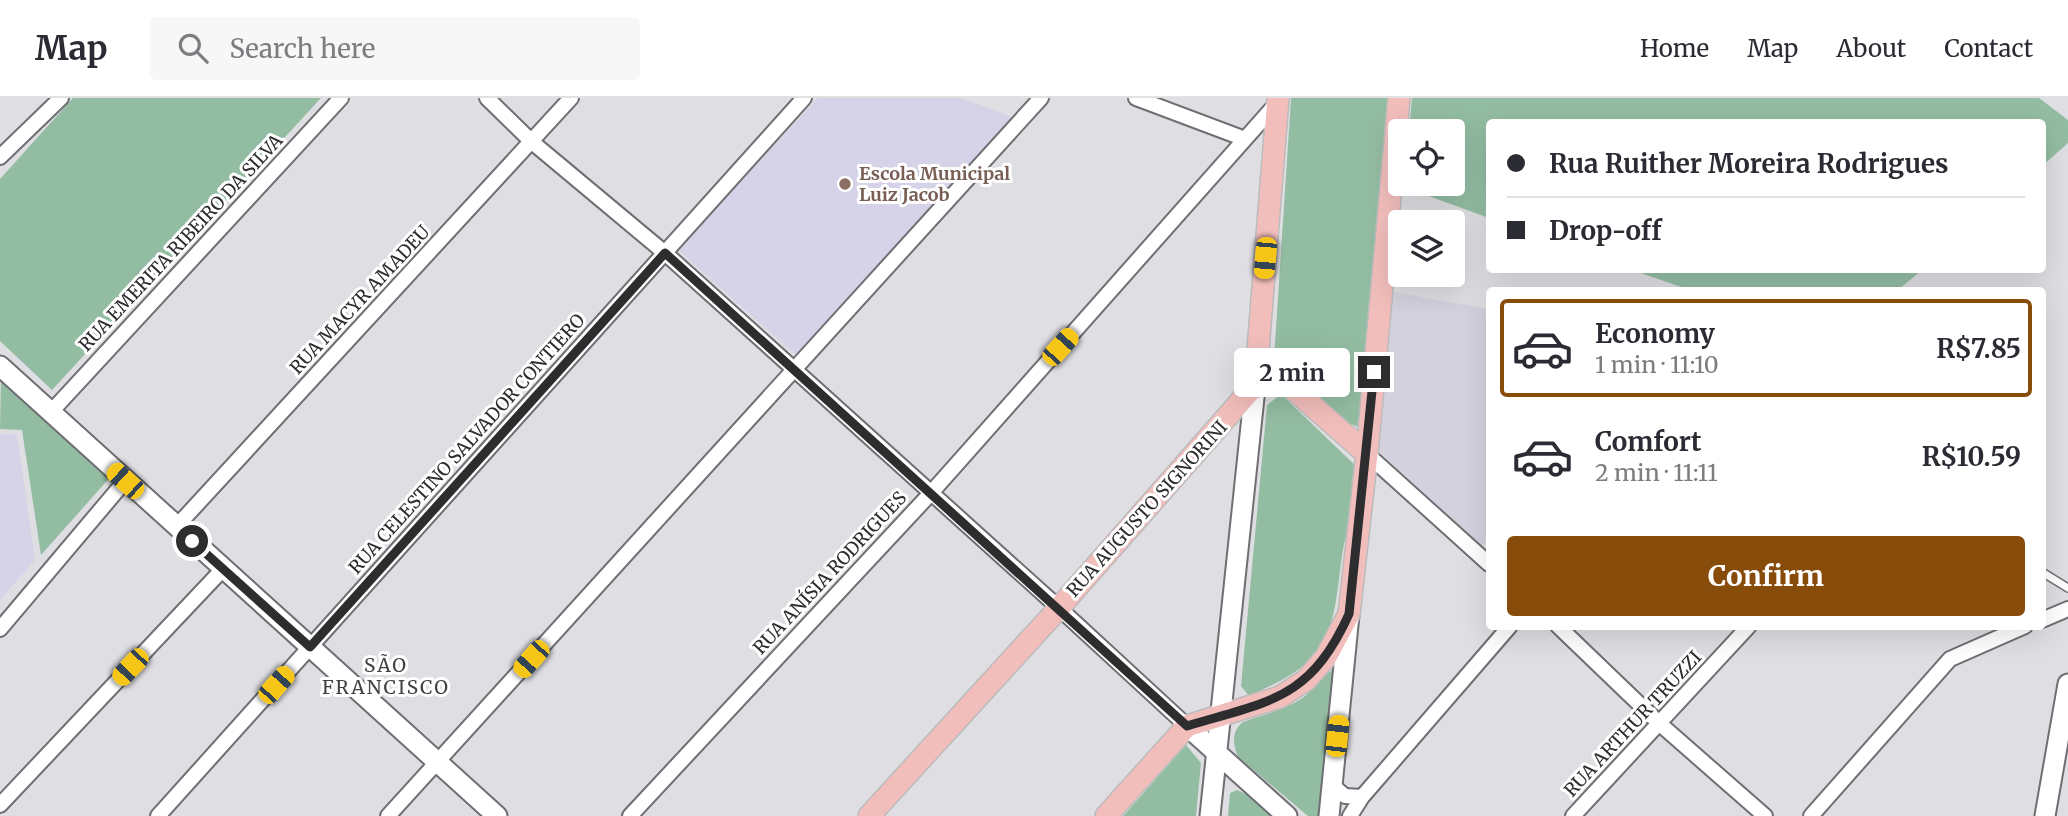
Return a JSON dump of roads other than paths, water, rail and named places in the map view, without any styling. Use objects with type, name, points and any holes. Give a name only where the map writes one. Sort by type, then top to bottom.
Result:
[{"type":"main road","points":[[1106,816],[1187,726],[1280,697],[1306,680],[1326,657],[1349,614],[1367,454],[1399,98]]},
{"type":"main road","points":[[1255,388],[1278,100]]},
{"type":"main road","points":[[1255,388],[1262,377],[1274,372],[1367,454]]},
{"type":"main road","name":"RUA AUGUSTO SIGNORINI","points":[[869,816],[1255,388]]},
{"type":"street","points":[[0,157],[61,98]]},
{"type":"street","name":"RUA EMERITA RIBEIRO DA SILVA","points":[[50,413],[341,98]]},
{"type":"street","points":[[487,98],[533,142],[665,253],[1287,816]]},
{"type":"street","name":"RUA MACYR AMADEU","points":[[176,527],[571,98]]},
{"type":"street","name":"RUA CELESTINO SALVADOR CONTIERO","points":[[158,816],[804,98]]},
{"type":"street","points":[[388,816],[1041,98]]},
{"type":"street","points":[[1136,98],[1245,139]]},
{"type":"street","name":"RUA ANÍSIA RODRIGUES","points":[[630,816],[930,493],[1278,100]]},
{"type":"street","points":[[0,366],[497,816]]},
{"type":"street","points":[[1210,816],[1255,388]]},
{"type":"street","points":[[1367,454],[1486,561]]},
{"type":"street","points":[[0,629],[125,481]]},
{"type":"street","points":[[0,805],[223,569]]},
{"type":"street","points":[[2046,618],[2068,609]]},
{"type":"street","points":[[1329,816],[1349,614]]},
{"type":"street","points":[[1350,816],[1362,797],[1507,630]]},
{"type":"street","points":[[1562,630],[1660,724],[1765,816]]},
{"type":"street","name":"RUA ARTHUR TRUZZI","points":[[1573,816],[1745,630]]},
{"type":"street","points":[[1811,816],[1951,659],[2016,630]]},
{"type":"street","points":[[2045,816],[2061,762],[2068,684]]},
{"type":"street","points":[[1332,785],[1345,796],[1362,797]]},
{"type":"lane","points":[[2046,574],[2068,588]]},
{"type":"place","name":"Escola Municipal Luiz Jacob","points":[[845,184]]},
{"type":"district","name":"SÃO FRANCISCO","points":[[386,676]]}]
